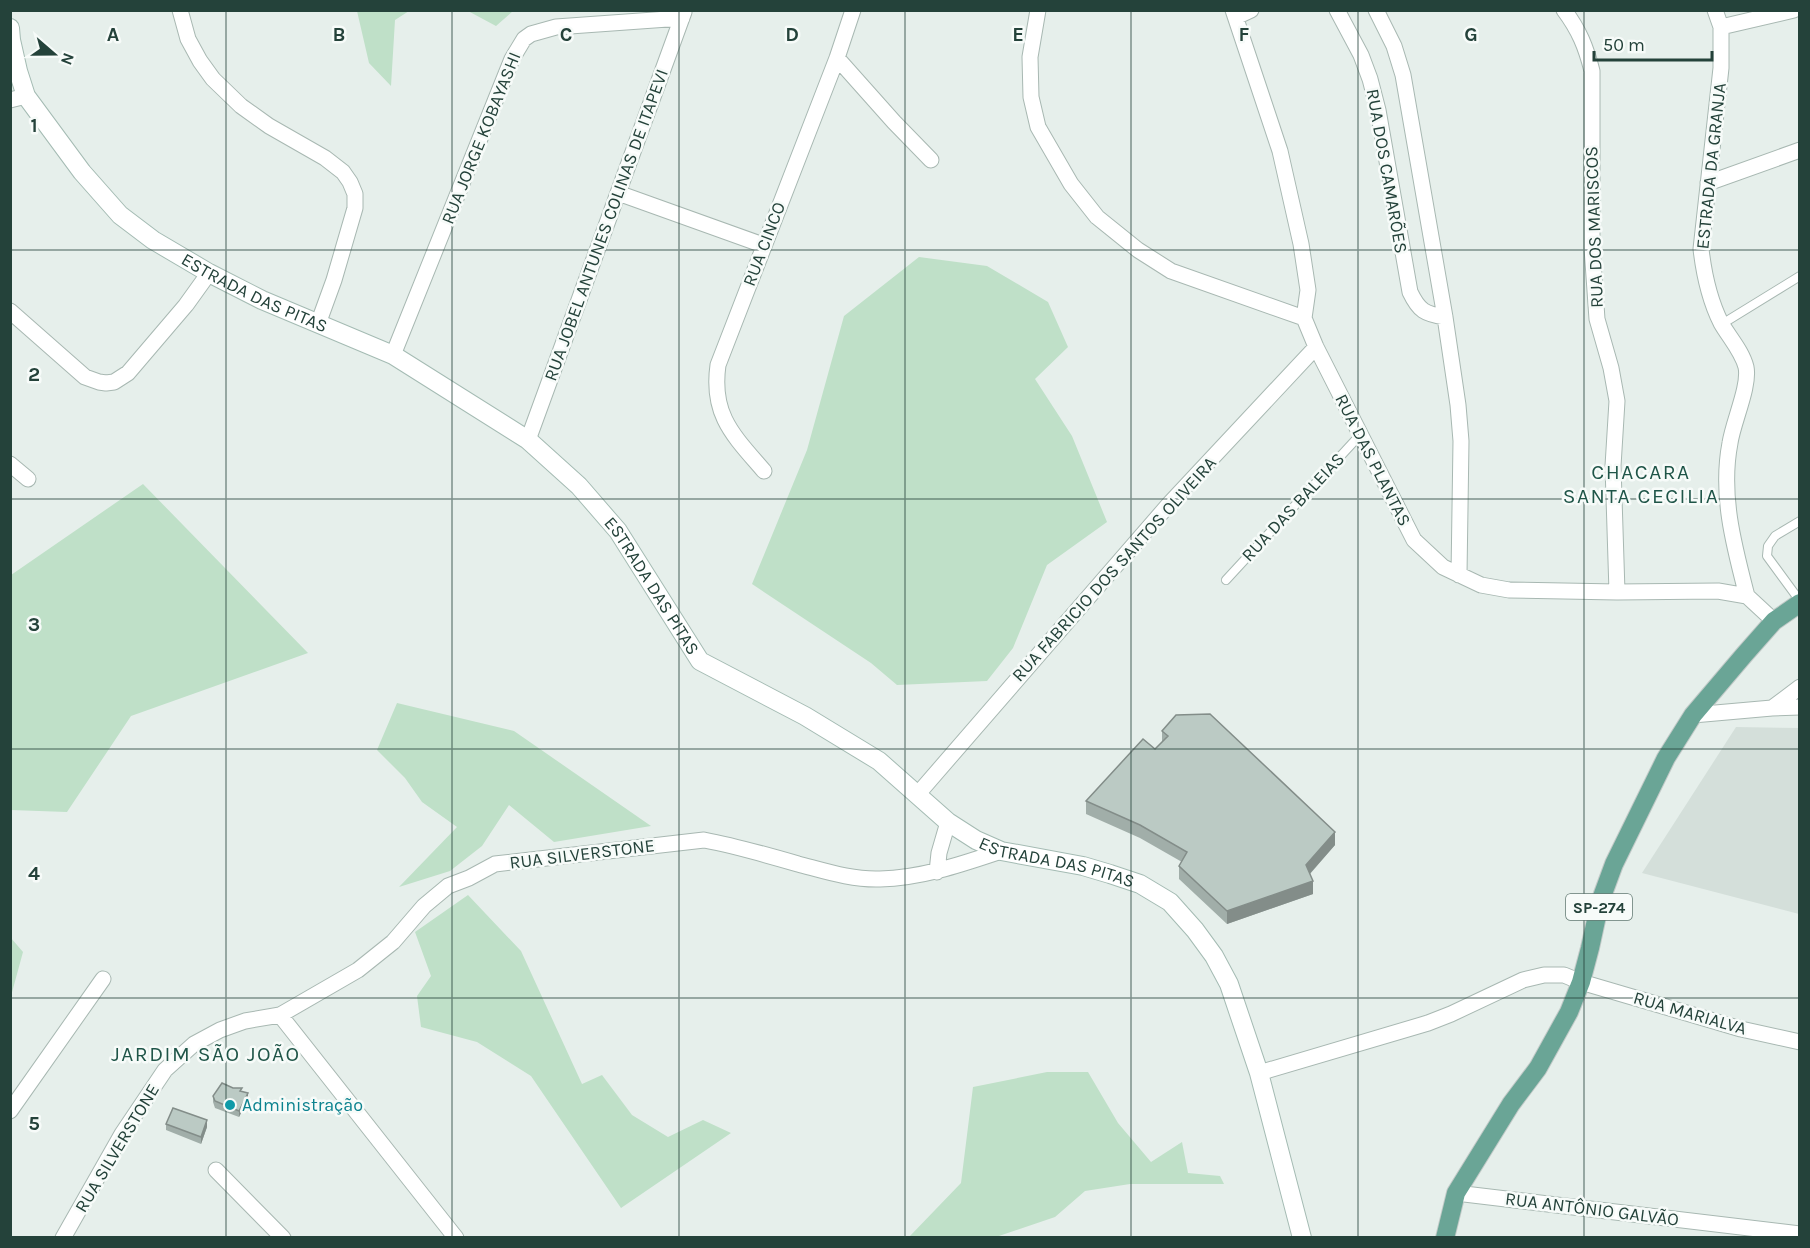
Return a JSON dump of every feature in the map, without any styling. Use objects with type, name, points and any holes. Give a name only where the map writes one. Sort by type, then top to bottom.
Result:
[{"type":"main road","name":"SP-274","points":[[1444,1238],[1456,1193],[1511,1104],[1539,1068],[1569,1012],[1581,982],[1600,902],[1614,864],[1666,758],[1693,715],[1728,672],[1774,621],[1800,602]]},
{"type":"street","points":[[180,10],[188,39],[213,79],[241,106],[269,126],[325,158],[343,172],[356,194],[355,208],[334,280],[318,324]]},
{"type":"street","name":"RUA CINCO","points":[[764,471],[734,436],[719,407],[715,385],[718,365],[837,58],[853,10]]},
{"type":"street","points":[[1038,10],[1030,57],[1031,97],[1038,127],[1071,184],[1096,217],[1138,250],[1171,271],[1304,318]]},
{"type":"street","points":[[1235,14],[1251,10]]},
{"type":"street","name":"RUA DOS CAMARÕES","points":[[1337,10],[1361,55],[1370,79],[1378,110],[1410,292],[1416,304],[1428,314],[1445,317]]},
{"type":"street","name":"RUA DOS CAMARÕES","points":[[1376,10],[1394,46],[1404,75],[1458,405],[1461,441],[1459,575]]},
{"type":"street","name":"RUA DOS MARISCOS","points":[[1564,10],[1586,46],[1592,71],[1592,248],[1597,319],[1611,368],[1617,401],[1613,466],[1617,592]]},
{"type":"street","name":"ESTRADA DA GRANJA","points":[[1715,10],[1721,27],[1721,68],[1701,249],[1710,298],[1746,368],[1745,385],[1729,444],[1727,490],[1731,531],[1747,596]]},
{"type":"street","points":[[1721,27],[1794,10]]},
{"type":"street","name":"RUA JOBEL ANTUNES COLINAS DE ITAPEVI","points":[[528,440],[683,14]]},
{"type":"street","name":"RUA JORGE KOBAYASHI","points":[[393,355],[512,59],[524,39],[531,34],[556,27],[683,14]]},
{"type":"street","name":"RUA DAS PLANTAS","points":[[1235,14],[1280,151],[1301,243],[1308,290],[1304,318],[1316,347],[1414,540],[1443,567],[1481,585],[1509,590],[1718,591],[1747,596]]},
{"type":"street","name":"ESTRADA DAS PITAS","points":[[10,28],[18,70],[18,98],[120,215],[153,240],[208,273],[262,300],[393,355],[528,440],[579,486],[618,531],[700,661],[805,716],[879,761],[948,822],[976,840],[1001,851],[1083,866],[1140,884],[1170,902],[1214,956],[1229,984],[1259,1073],[1302,1238]]},
{"type":"street","points":[[837,58],[931,160]]},
{"type":"street","points":[[1708,183],[1800,150]]},
{"type":"street","points":[[618,193],[763,245]]},
{"type":"street","points":[[10,311],[85,377],[99,382],[114,381],[128,373],[186,305],[208,273]]},
{"type":"street","name":"RUA FABRICIO DOS SANTOS OLIVEIRA","points":[[917,795],[1170,503],[1316,347]]},
{"type":"street","points":[[10,464],[28,479]]},
{"type":"street","points":[[1747,596],[1774,621]]},
{"type":"street","points":[[1773,708],[1800,687]]},
{"type":"street","points":[[1693,715],[1800,707]]},
{"type":"street","points":[[937,872],[939,853],[948,822]]},
{"type":"street","name":"RUA SILVERSTONE","points":[[63,1238],[122,1134],[165,1070],[194,1044],[220,1030],[245,1021],[279,1015],[358,970],[393,942],[424,906],[448,886],[495,864],[704,840],[856,878],[881,879],[937,872],[1001,851]]},
{"type":"street","name":"RUA MARIALVA","points":[[1259,1073],[1428,1023],[1523,980],[1544,975],[1564,975],[1741,1029],[1800,1042]]},
{"type":"street","points":[[10,1111],[103,979]]},
{"type":"street","points":[[279,1015],[456,1238]]},
{"type":"street","points":[[216,1170],[283,1238]]},
{"type":"street","name":"RUA ANTÔNIO GALVÃO","points":[[1456,1193],[1800,1234]]},
{"type":"lane","points":[[1722,324],[1800,276]]},
{"type":"lane","name":"RUA DAS BALEIAS","points":[[1226,580],[1360,435]]},
{"type":"lane","points":[[1800,521],[1775,536],[1768,546],[1767,556],[1800,602]]},
{"type":"shaded area","points":[[1736,727],[1799,728],[1799,914],[1642,873]]},
{"type":"green space","points":[[357,11],[409,11],[395,20],[391,86],[369,63]]},
{"type":"green space","points":[[468,11],[513,11],[496,26]]},
{"type":"green space","points":[[919,257],[987,266],[1048,302],[1068,347],[1035,379],[1072,436],[1107,522],[1047,565],[1013,648],[987,681],[897,685],[871,663],[752,584],[807,450],[844,316]]},
{"type":"green space","points":[[143,484],[308,653],[131,716],[67,812],[11,810],[11,575]]},
{"type":"green space","points":[[397,703],[514,731],[651,826],[554,842],[509,805],[482,846],[450,871],[399,887],[457,827],[422,802],[405,778],[377,750]]},
{"type":"green space","points":[[468,895],[521,951],[582,1084],[602,1075],[632,1115],[668,1137],[703,1120],[731,1133],[621,1208],[531,1076],[477,1042],[421,1027],[417,996],[431,976],[415,932]]},
{"type":"green space","points":[[11,938],[23,952],[10,996]]},
{"type":"green space","points":[[1047,1072],[1088,1072],[1118,1123],[1151,1162],[1182,1142],[1188,1173],[1220,1176],[1224,1184],[1130,1184],[1085,1191],[1055,1217],[996,1237],[909,1237],[961,1183],[973,1087]]},
{"type":"building","points":[[1210,714],[1335,832],[1306,865],[1313,881],[1227,911],[1179,866],[1187,852],[1140,825],[1086,801],[1143,739],[1155,749],[1168,736],[1162,731],[1176,715]]},
{"type":"building","name":"Administração","points":[[222,1083],[233,1088],[242,1088],[240,1091],[248,1093],[239,1111],[215,1101],[213,1096]]},
{"type":"building","points":[[173,1108],[207,1120],[201,1137],[166,1124]]},
{"type":"place","name":"Administração","points":[[230,1105]]},
{"type":"district","name":"CHACARA SANTA CECILIA","points":[[1641,484]]},
{"type":"district","name":"JARDIM SÃO JOÃO","points":[[206,1054]]}]
